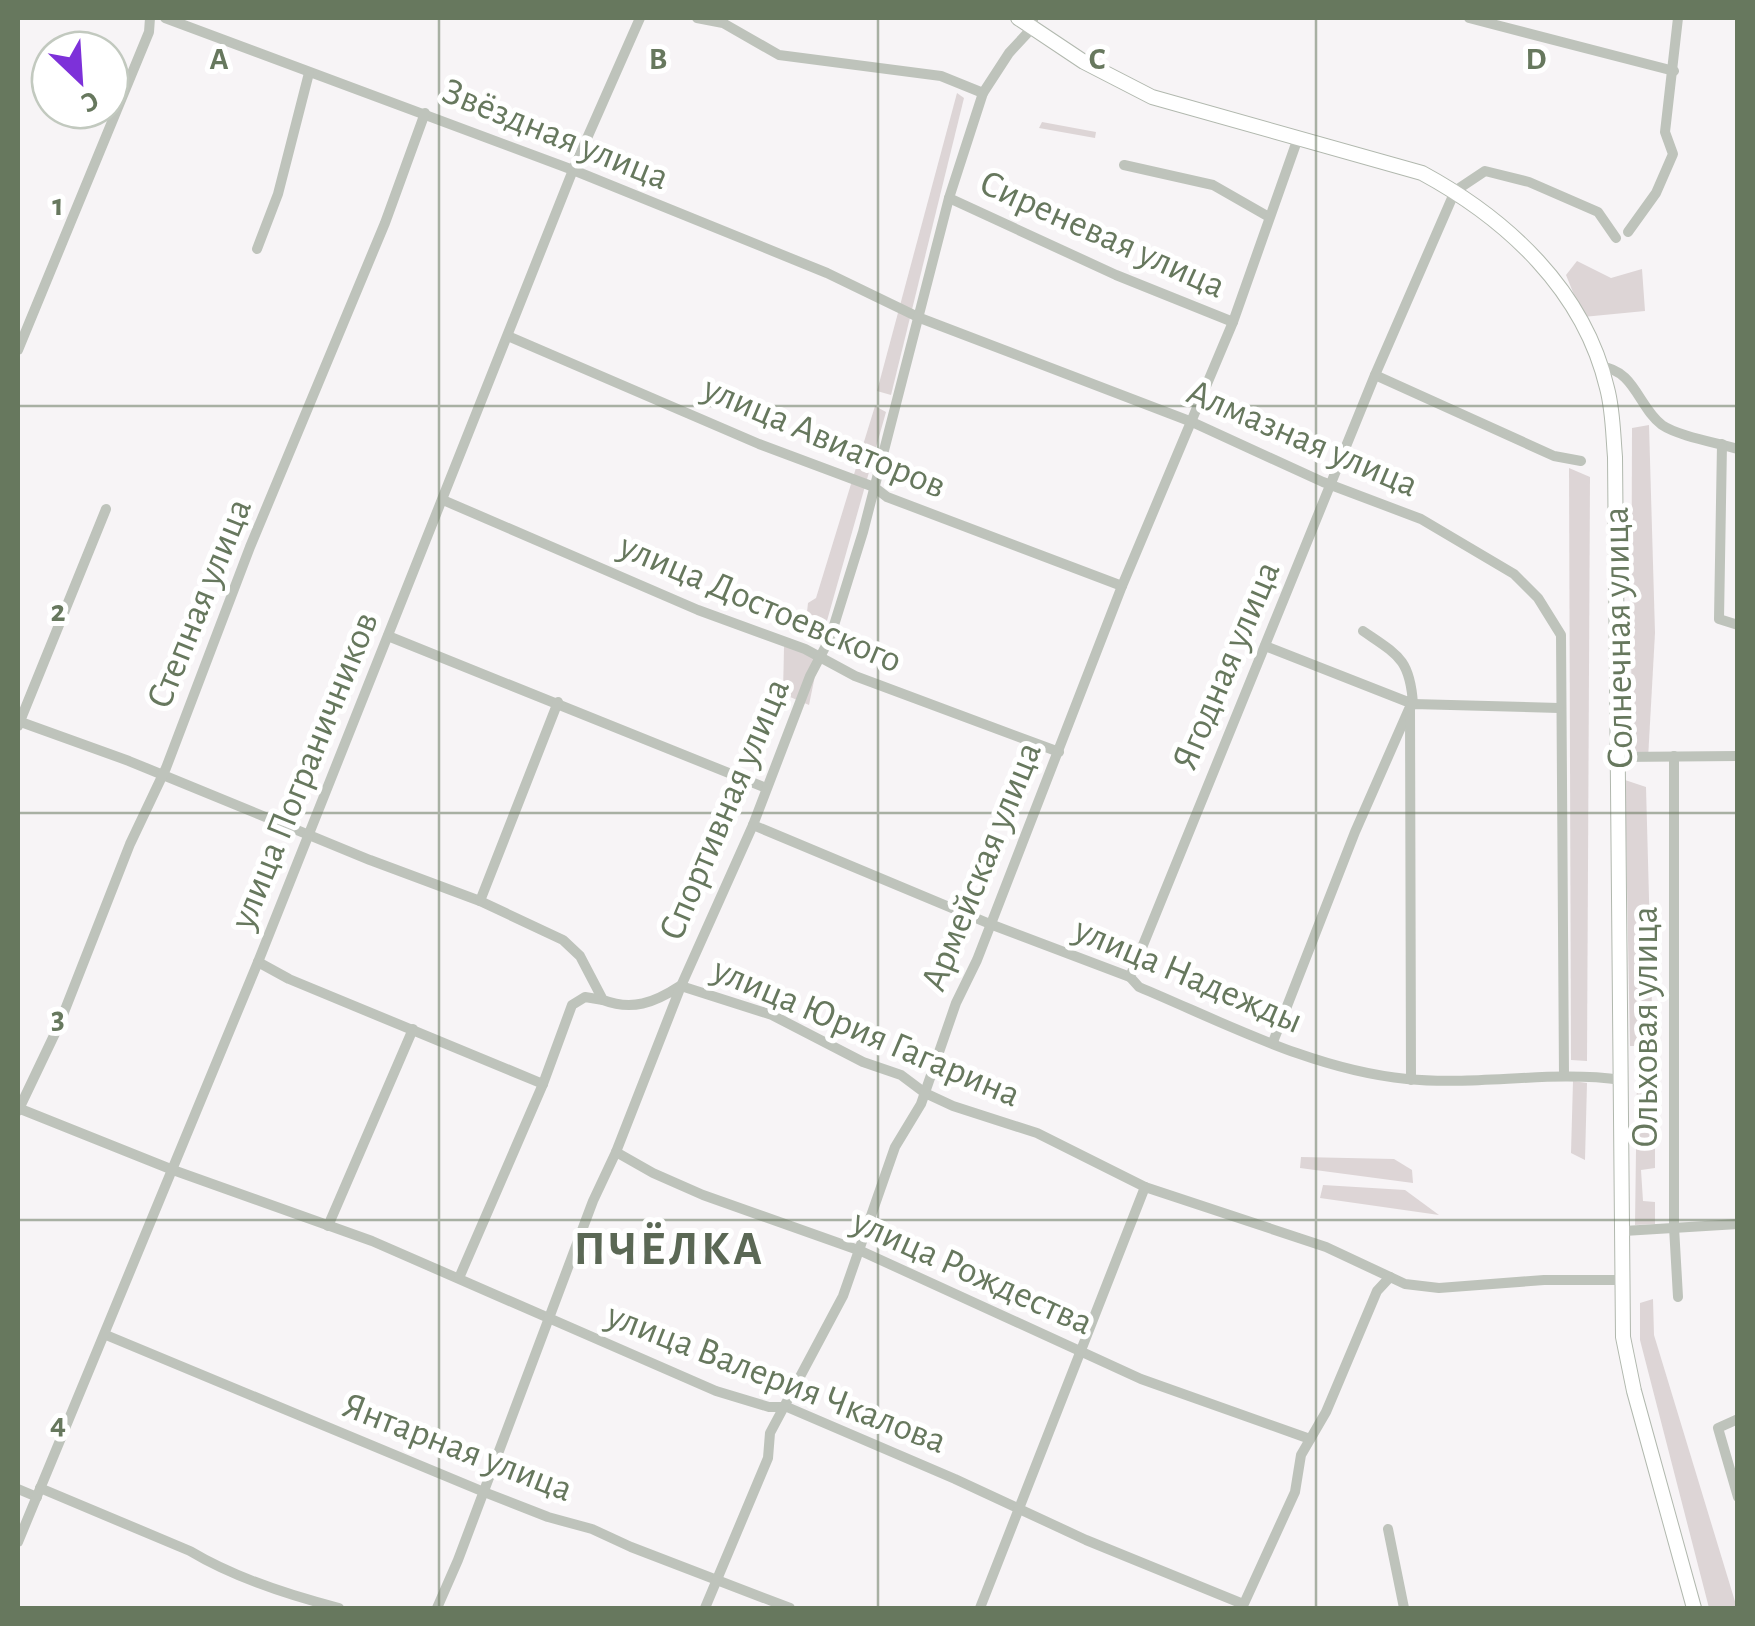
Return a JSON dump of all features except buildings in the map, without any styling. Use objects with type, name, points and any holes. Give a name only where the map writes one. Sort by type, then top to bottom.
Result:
[{"type":"street","points":[[18,350],[149,32],[150,18]]},
{"type":"street","name":"Звёздная улица","points":[[165,18],[573,170],[827,272],[920,318]]},
{"type":"street","name":"улица Пограничников","points":[[18,1542],[310,834],[573,170],[640,18]]},
{"type":"street","points":[[698,18],[723,23],[780,55],[942,76],[983,93]]},
{"type":"street","name":"Солнечная улица","points":[[1018,18],[1032,22],[1084,62],[1152,97],[1422,174],[1455,191],[1512,233],[1542,266],[1579,318],[1601,367],[1609,394],[1615,457],[1624,1231],[1621,1308],[1628,1366],[1694,1608]]},
{"type":"street","points":[[1469,18],[1674,70]]},
{"type":"street","points":[[1628,232],[1656,192],[1673,154],[1666,132],[1678,18]]},
{"type":"street","name":"Спортивная улица","points":[[436,1608],[680,986],[753,825],[810,676],[821,658],[863,532],[920,318],[931,262],[983,93],[1032,22]]},
{"type":"street","points":[[257,249],[282,180],[309,73]]},
{"type":"street","name":"Степная улица","points":[[18,1109],[60,1025],[250,547],[385,223],[425,113]]},
{"type":"street","name":"Армейская улица","points":[[705,1608],[768,1458],[770,1433],[843,1296],[896,1148],[925,1093],[956,1003],[977,960],[1122,586],[1232,322],[1298,138]]},
{"type":"street","points":[[1124,165],[1213,185],[1270,218]]},
{"type":"street","points":[[1455,191],[1485,171],[1529,182],[1598,212],[1616,238]]},
{"type":"street","name":"Ягодная улица","points":[[1130,978],[1375,374],[1455,191]]},
{"type":"street","name":"Сиреневая улица","points":[[949,198],[1116,275],[1232,322]]},
{"type":"street","name":"Алмазная улица","points":[[920,318],[1192,422],[1324,482],[1422,519],[1514,574],[1526,586],[1556,622],[1560,636],[1564,1076]]},
{"type":"street","name":"улица Авиаторов","points":[[508,336],[760,444],[874,487],[887,498],[1122,586]]},
{"type":"street","points":[[1601,367],[1611,367],[1631,383],[1663,426],[1738,449]]},
{"type":"street","points":[[1375,374],[1554,456],[1581,460]]},
{"type":"street","points":[[1722,444],[1719,619],[1738,624]]},
{"type":"street","name":"улица Достоевского","points":[[442,500],[698,610],[821,658],[855,676],[1059,752]]},
{"type":"street","points":[[106,509],[18,723],[162,774],[480,901],[563,940],[580,956],[603,1000]]},
{"type":"street","points":[[1363,631],[1406,663],[1412,677],[1412,1080]]},
{"type":"street","points":[[388,636],[766,788]]},
{"type":"street","points":[[1265,646],[1411,706],[1559,708]]},
{"type":"street","points":[[480,901],[558,702]]},
{"type":"street","points":[[1273,1042],[1355,832],[1411,706]]},
{"type":"street","name":"Ольховая улица","points":[[1674,756],[1674,1227],[1678,1297]]},
{"type":"street","points":[[1619,757],[1738,756]]},
{"type":"street","name":"улица Надежды","points":[[753,825],[1130,978],[1139,987],[1356,1073],[1412,1080],[1564,1076],[1622,1080]]},
{"type":"street","points":[[258,962],[289,979],[543,1084]]},
{"type":"street","name":"улица Юрия Гагарина","points":[[603,1000],[618,1006],[642,1006],[680,986],[772,1015],[862,1062],[901,1075],[952,1106],[1037,1133],[1145,1187],[1326,1247],[1405,1284],[1438,1288],[1544,1280],[1624,1280]]},
{"type":"street","points":[[459,1278],[543,1084],[572,1005],[585,998],[603,1000]]},
{"type":"street","points":[[328,1226],[413,1029]]},
{"type":"street","name":"улица Валерия Чкалова","points":[[18,1109],[459,1278],[716,1391],[769,1408],[786,1407],[1242,1606]]},
{"type":"street","name":"улица Рождества","points":[[616,1152],[653,1174],[703,1195],[861,1251],[1157,1385],[1310,1439]]},
{"type":"street","points":[[980,1608],[1145,1187]]},
{"type":"street","points":[[1624,1231],[1738,1224]]},
{"type":"street","points":[[1242,1606],[1295,1492],[1302,1455],[1326,1412],[1376,1290],[1390,1277]]},
{"type":"street","name":"Янтарная улица","points":[[106,1336],[484,1492],[592,1529],[790,1608]]},
{"type":"street","points":[[1738,1419],[1718,1428],[1738,1498]]},
{"type":"street","points":[[18,1489],[38,1492],[190,1551],[210,1564],[322,1606],[339,1608]]},
{"type":"street","points":[[1388,1529],[1404,1608]]},
{"type":"shaded area","points":[[957,93],[964,98],[891,395],[877,391]]},
{"type":"shaded area","points":[[1042,122],[1096,132],[1095,138],[1039,128]]},
{"type":"shaded area","points":[[1577,261],[1611,278],[1642,269],[1645,311],[1583,317],[1566,275]]},
{"type":"shaded area","points":[[875,406],[886,412],[821,642],[804,639],[808,603],[816,598]]},
{"type":"shaded area","points":[[1649,425],[1655,633],[1648,759],[1631,754],[1632,428]]},
{"type":"shaded area","points":[[1569,468],[1590,477],[1587,1061],[1571,1060]]},
{"type":"shaded area","points":[[792,643],[818,661],[809,705],[783,694],[784,647]]},
{"type":"shaded area","points":[[1625,780],[1646,787],[1653,1046],[1630,1046]]},
{"type":"shaded area","points":[[1637,1075],[1655,1075],[1655,1168],[1641,1170],[1643,1201],[1655,1202],[1655,1224],[1635,1225]]},
{"type":"shaded area","points":[[1573,1081],[1587,1083],[1585,1160],[1571,1153]]},
{"type":"shaded area","points":[[1301,1157],[1394,1159],[1412,1170],[1413,1183],[1300,1168]]},
{"type":"shaded area","points":[[1323,1185],[1405,1190],[1439,1215],[1320,1198]]},
{"type":"shaded area","points":[[1653,1299],[1654,1335],[1737,1608],[1709,1608],[1640,1340],[1640,1303]]},
{"type":"district","name":"ПЧЁЛКА","points":[[669,1247]]}]
